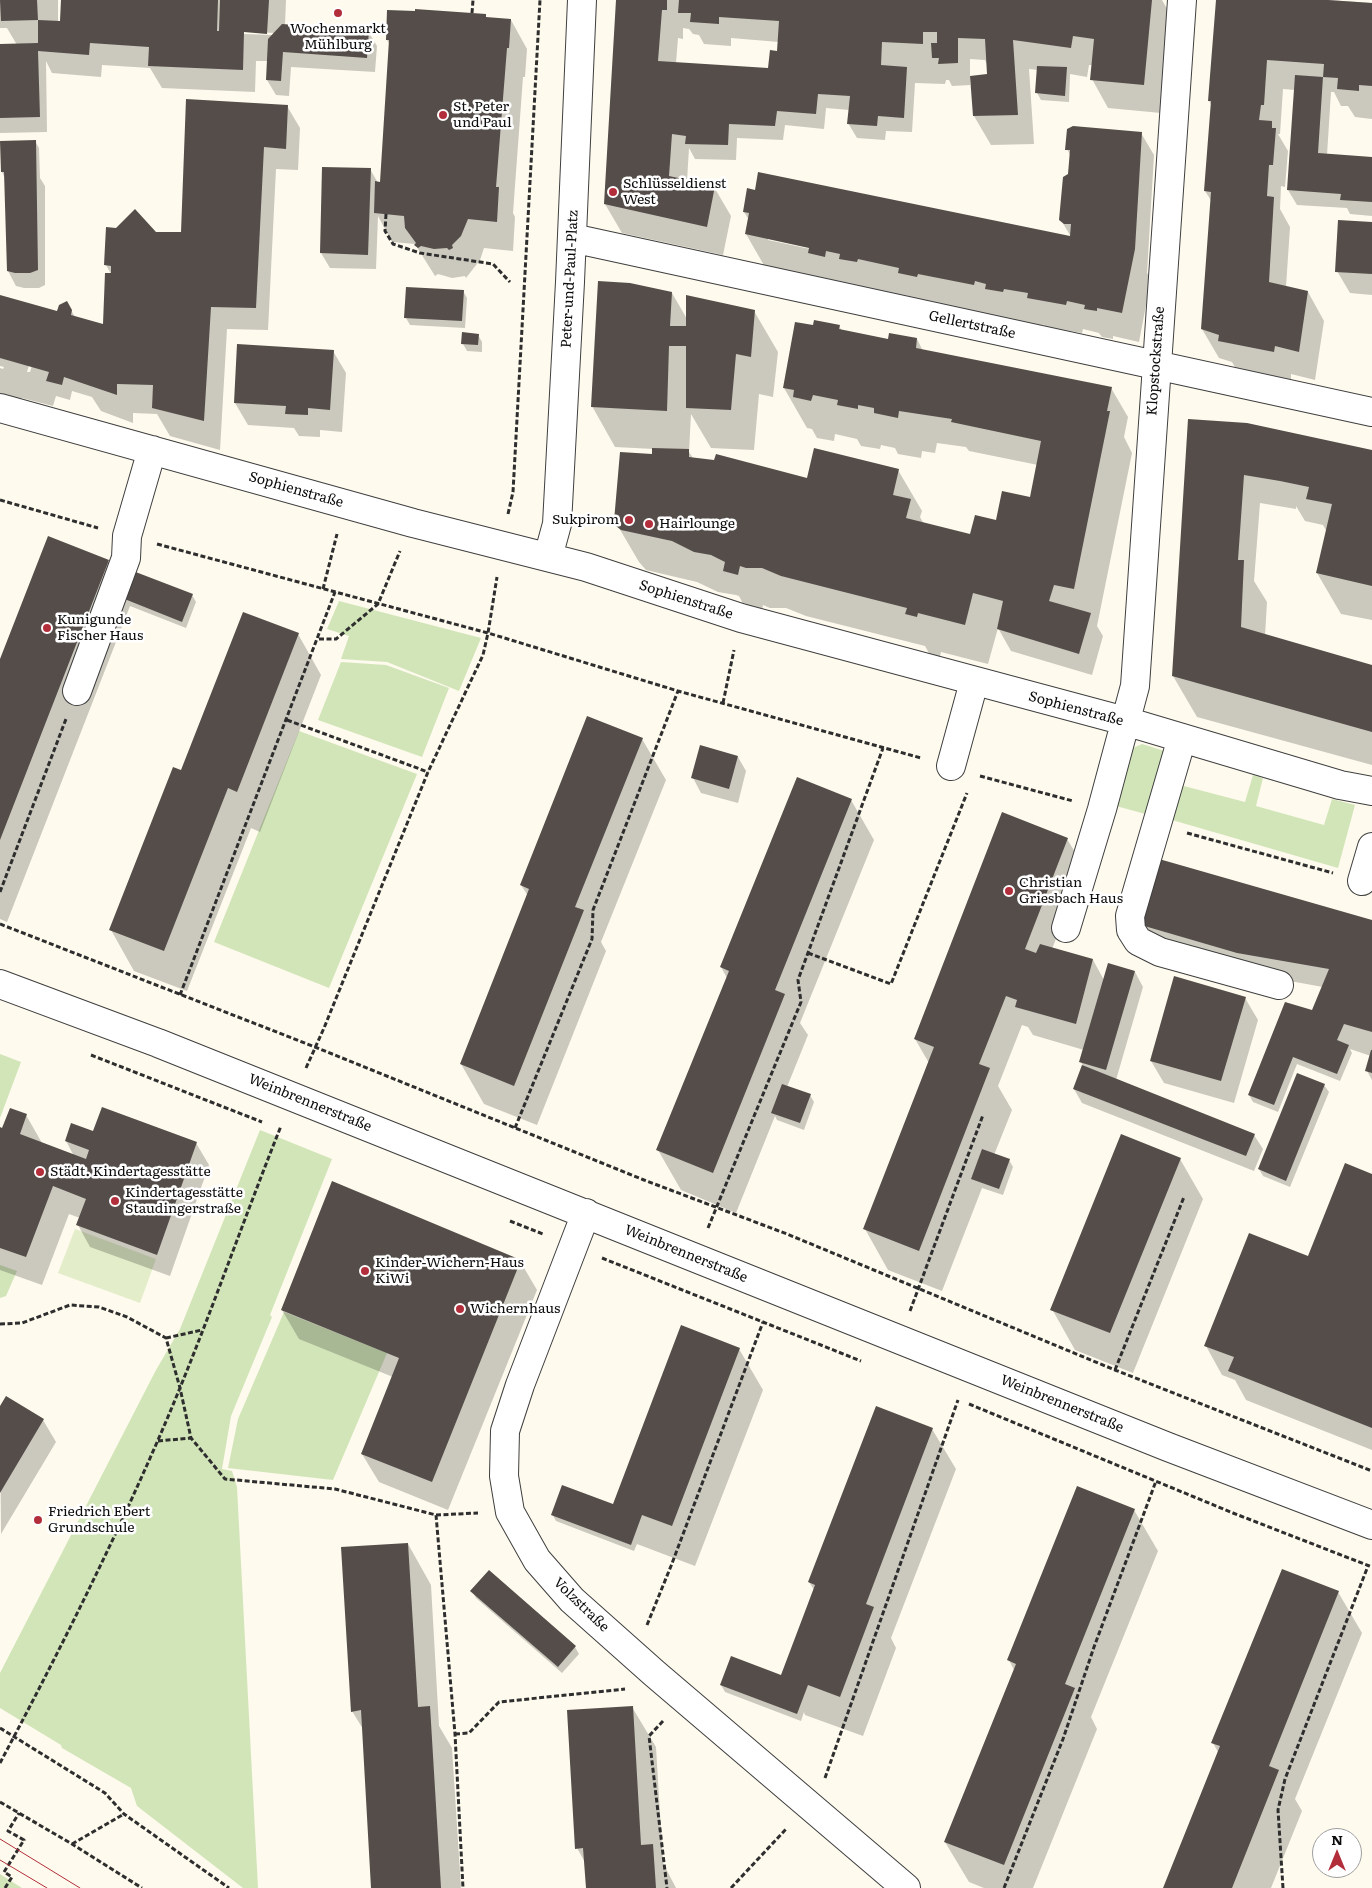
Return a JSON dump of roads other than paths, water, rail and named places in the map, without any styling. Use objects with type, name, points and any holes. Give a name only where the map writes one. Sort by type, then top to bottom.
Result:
[{"type":"street","name":"Peter-und-Paul-Platz","points":[[548,557],[557,524],[582,0]]},
{"type":"street","name":"Klopstockstraße","points":[[1066,928],[1102,809],[1135,686],[1182,0]]},
{"type":"street","name":"Gellertstraße","points":[[572,238],[1372,412]]},
{"type":"street","name":"Sophienstraße","points":[[0,408],[413,523],[586,567],[741,618],[1125,721],[1340,785],[1372,791]]},
{"type":"street","points":[[77,691],[126,558],[127,536],[152,450]]},
{"type":"street","points":[[963,770],[974,682]]},
{"type":"street","points":[[1182,738],[1130,916],[1131,930],[1138,941],[1160,952],[1279,985]]},
{"type":"street","points":[[1362,881],[1372,847]]},
{"type":"street","name":"Weinbrennerstraße","points":[[0,984],[158,1043],[1168,1447],[1372,1525]]},
{"type":"street","name":"Volzstraße","points":[[586,1213],[520,1385],[506,1431],[504,1476],[510,1512],[537,1560],[572,1600],[906,1888]]},
{"type":"tram line","points":[[0,1839],[80,1888]]},
{"type":"tram line","points":[[0,1860],[47,1888]]},
{"type":"place","name":"Wochenmarkt Mühlburg","points":[[338,13]]},
{"type":"place","name":"St. Peter und Paul","points":[[443,115]]},
{"type":"place","name":"Schlüsseldienst West","points":[[613,192]]},
{"type":"place","name":"Sukpirom","points":[[629,520]]},
{"type":"place","name":"Hairlounge","points":[[649,524]]},
{"type":"place","name":"Kunigunde Fischer Haus","points":[[47,628]]},
{"type":"place","name":"Christian Griesbach Haus","points":[[1009,891]]},
{"type":"place","name":"Städt. Kindertagesstätte","points":[[40,1172]]},
{"type":"place","name":"Kindertagesstätte Staudingerstraße","points":[[115,1201]]},
{"type":"place","name":"Kinder-Wichern-Haus KiWi","points":[[365,1271]]},
{"type":"place","name":"Wichernhaus","points":[[460,1309]]},
{"type":"place","name":"Friedrich Ebert Grundschule","points":[[38,1520]]}]
